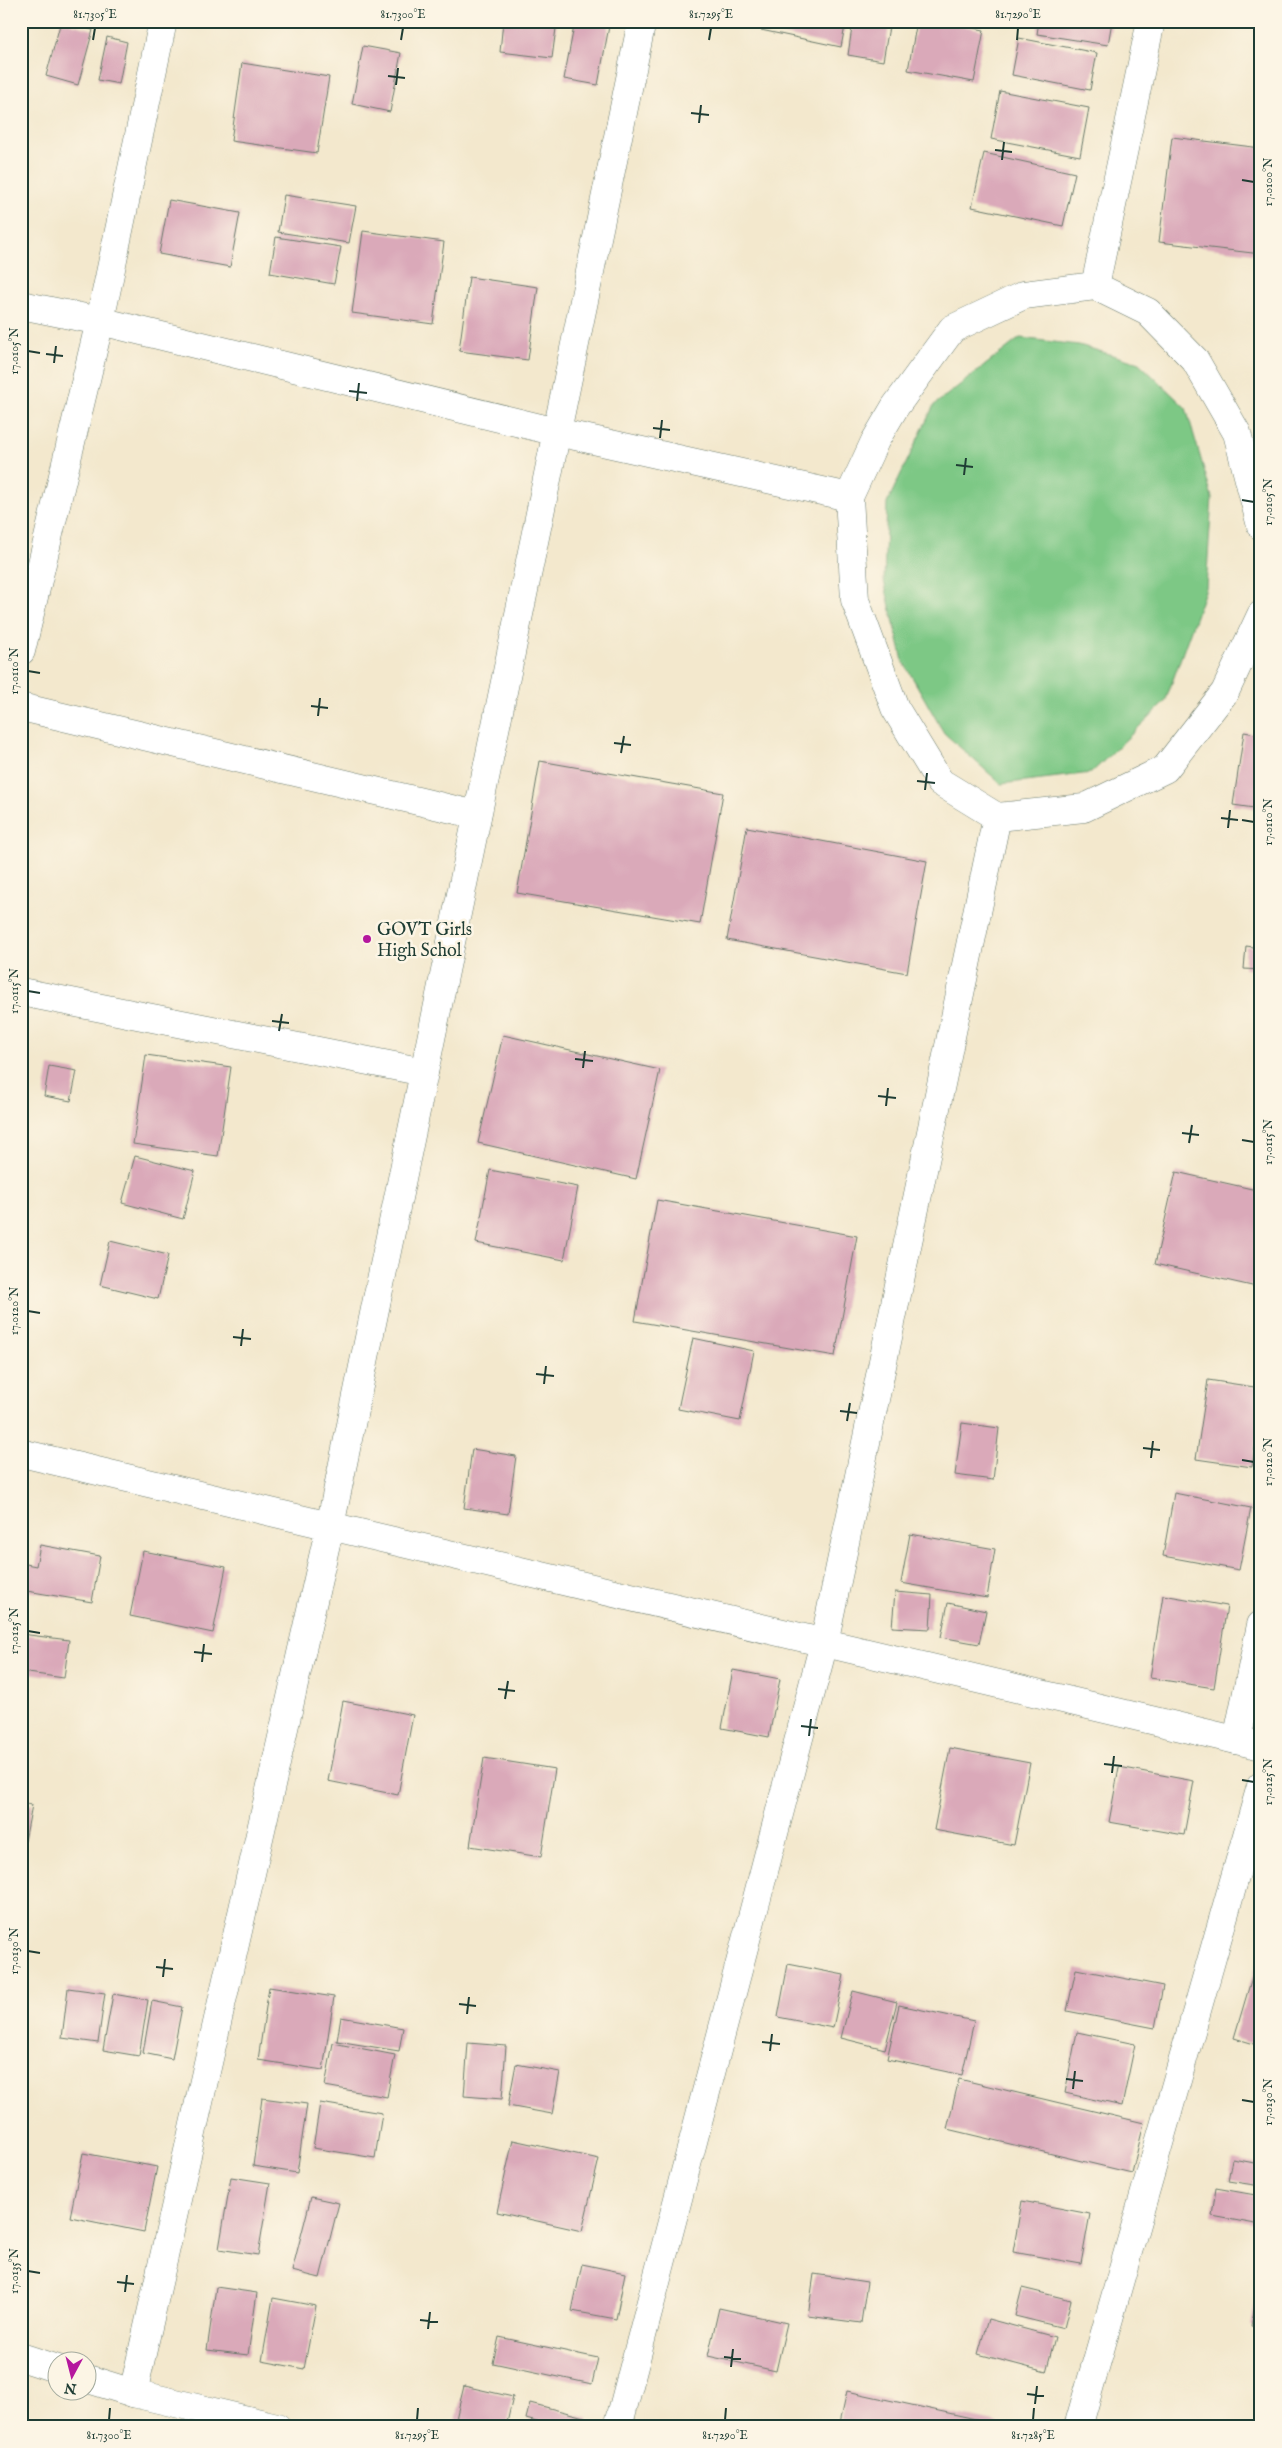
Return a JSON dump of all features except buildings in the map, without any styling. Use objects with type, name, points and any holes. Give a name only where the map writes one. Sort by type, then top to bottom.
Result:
[{"type":"street","points":[[21,651],[100,321],[163,21]]},
{"type":"street","points":[[133,2393],[330,1526],[642,21]]},
{"type":"street","points":[[1095,286],[1151,21]]},
{"type":"street","points":[[1261,526],[1237,433],[1195,360],[1148,312],[1095,286],[1024,295],[952,329],[896,407],[875,441],[849,497],[855,600],[895,708],[940,782],[997,817],[1084,808],[1164,769],[1225,692],[1261,615]]},
{"type":"street","points":[[21,305],[100,321],[557,432],[849,497]]},
{"type":"street","points":[[21,706],[477,815]]},
{"type":"street","points":[[618,2427],[824,1643],[997,817]]},
{"type":"street","points":[[21,992],[424,1072]]},
{"type":"street","points":[[21,1453],[1249,1743],[1261,1625]]},
{"type":"street","points":[[1078,2427],[1261,1786]]},
{"type":"street","points":[[21,2357],[48,2366]]},
{"type":"street","points":[[98,2381],[210,2419],[277,2427]]},
{"type":"green space","points":[[1020,338],[1079,345],[1139,363],[1186,408],[1212,497],[1206,588],[1165,702],[1091,773],[1001,784],[944,733],[903,661],[884,581],[887,503],[934,405]]},
{"type":"place","name":"GOVT Girls High Schol","points":[[367,939]]}]
